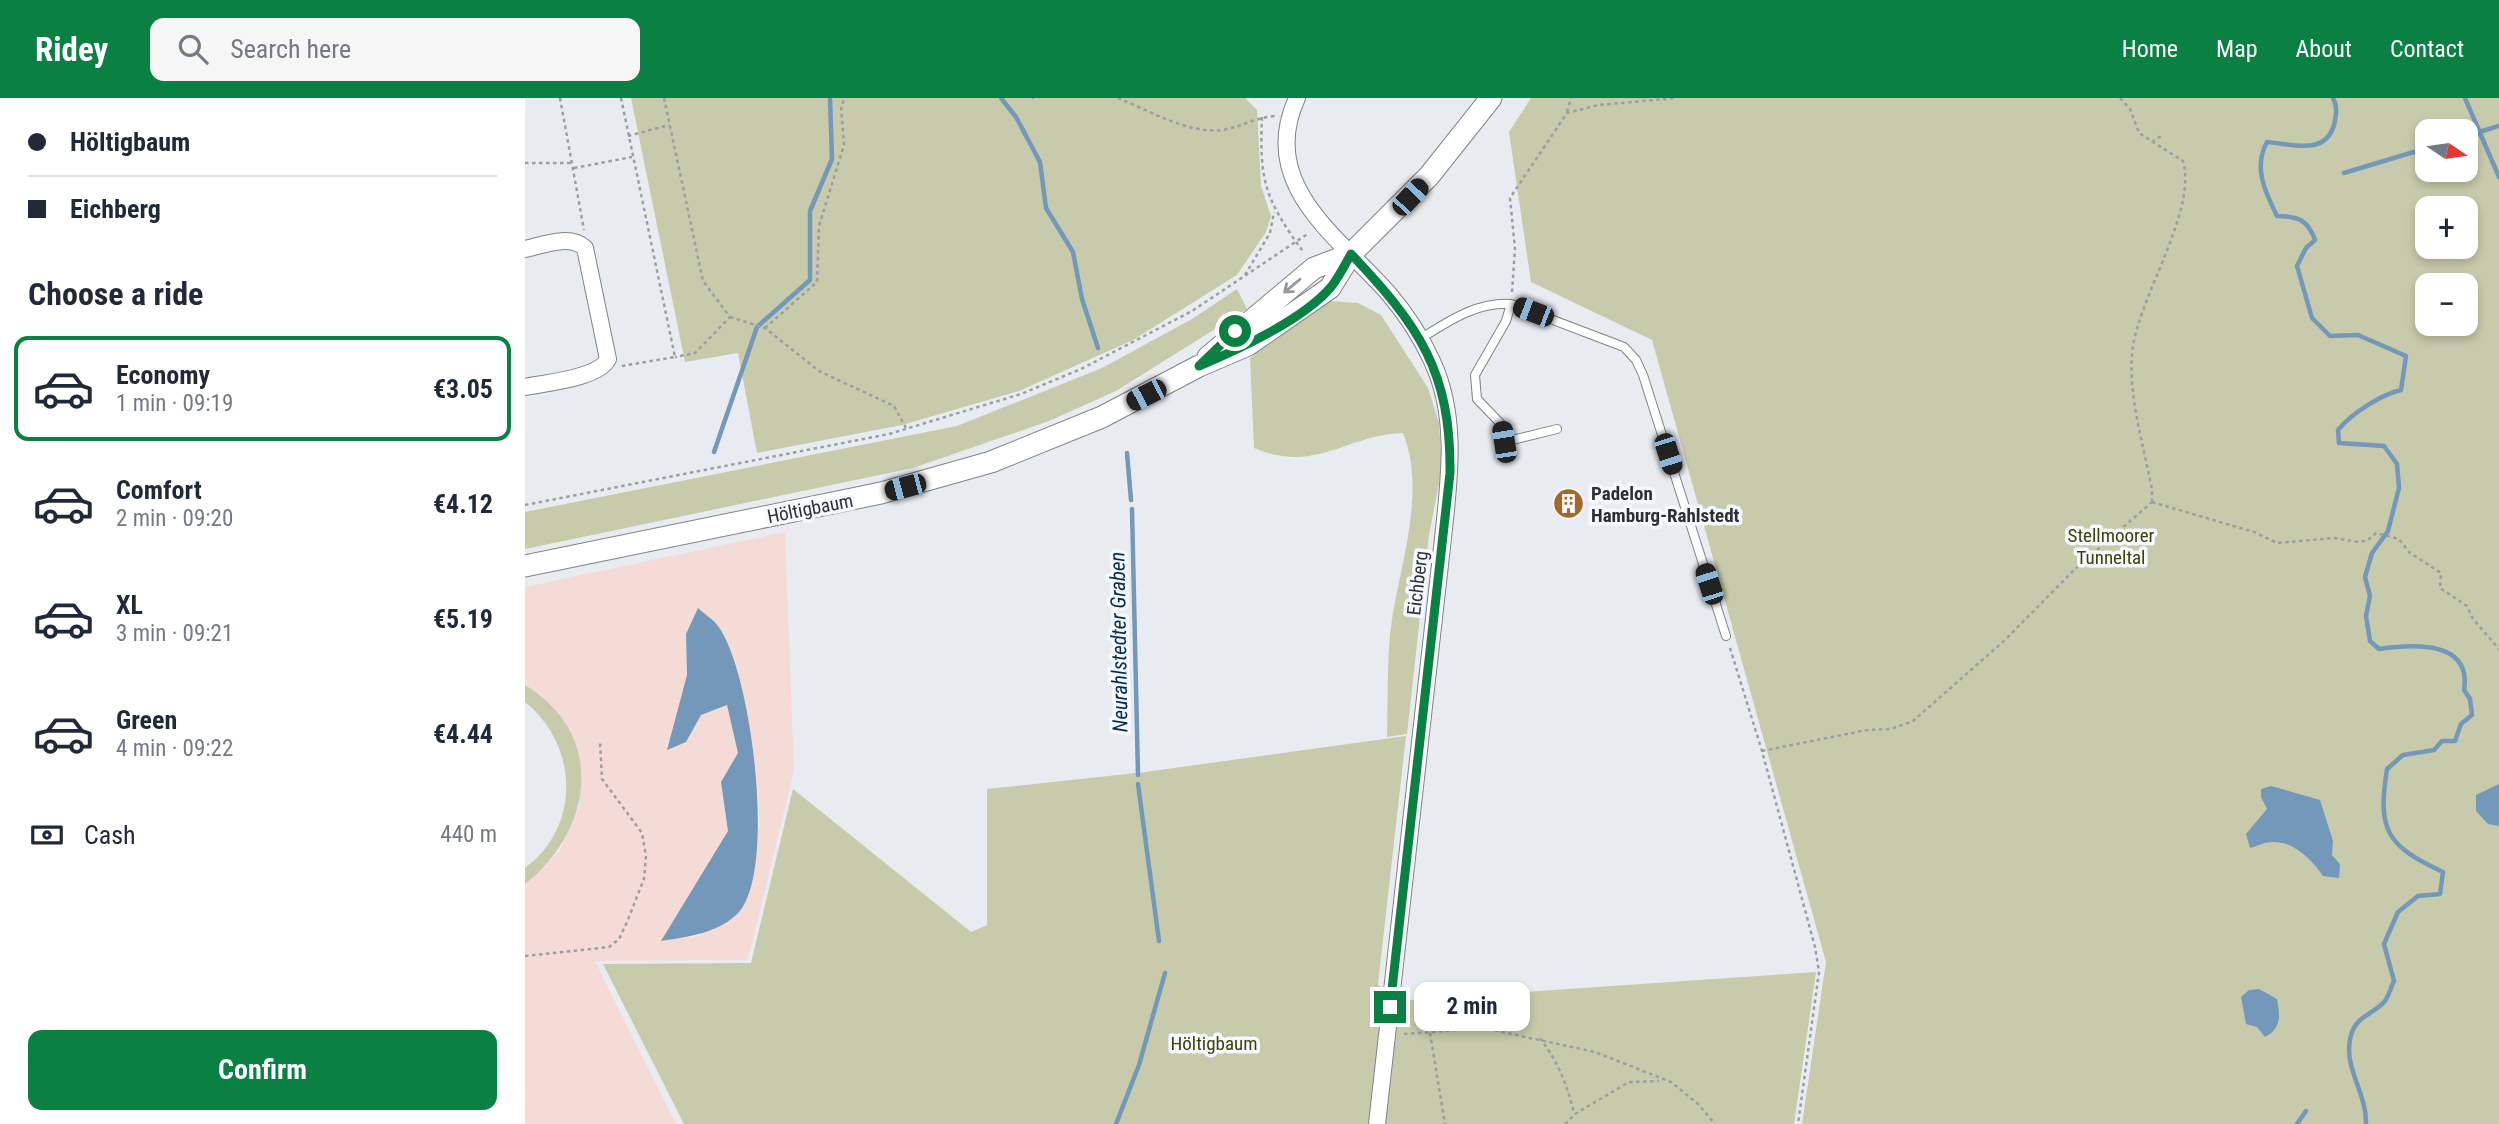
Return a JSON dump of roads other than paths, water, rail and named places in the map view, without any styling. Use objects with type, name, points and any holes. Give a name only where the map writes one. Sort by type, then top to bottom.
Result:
[{"type":"main road","name":"Höltigbaum","points":[[525,566],[826,505],[930,480],[991,462],[1091,422],[1199,366],[1248,345],[1330,288],[1351,254],[1429,176],[1491,98]]},
{"type":"main road","name":"Höltigbaum","points":[[1199,366],[1235,331],[1314,268],[1351,254]]},
{"type":"street","name":"Eichberg","points":[[1297,98],[1287,131],[1289,167],[1298,191],[1324,225],[1394,300],[1420,339],[1435,369],[1444,400],[1450,441],[1450,473],[1377,1124]]},
{"type":"street","points":[[525,249],[565,241],[580,243],[589,257],[607,352],[604,366],[590,373],[525,387]]},
{"type":"lane","points":[[1420,339],[1457,317],[1491,303],[1511,304],[1624,348],[1636,360],[1726,636]]},
{"type":"lane","points":[[1511,304],[1506,321],[1475,375],[1477,399],[1502,425],[1504,442],[1557,429]]},
{"type":"water","points":[[698,608],[718,626],[730,649],[741,683],[755,769],[758,814],[756,855],[750,889],[739,912],[722,925],[703,933],[661,941],[728,831],[721,782],[738,753],[727,705],[701,715],[686,742],[667,750],[687,675],[686,634]]},
{"type":"water","points":[[2499,784],[2499,826],[2488,824],[2476,811],[2476,795]]},
{"type":"water","points":[[2271,786],[2320,800],[2333,841],[2332,855],[2340,864],[2339,878],[2323,876],[2308,858],[2288,845],[2269,842],[2250,848],[2246,834],[2267,809],[2261,797],[2261,789]]},
{"type":"water","points":[[2259,989],[2277,999],[2279,1011],[2277,1026],[2265,1037],[2257,1027],[2246,1024],[2241,997],[2249,990]]},
{"type":"waterway","points":[[714,452],[757,327],[810,280],[810,211],[832,159],[830,98]]},
{"type":"waterway","points":[[1001,98],[1016,117],[1040,162],[1046,208],[1073,252],[1082,299],[1098,348]]},
{"type":"waterway","points":[[2333,98],[2336,114],[2330,135],[2315,145],[2307,146],[2267,142],[2261,161],[2262,179],[2277,216],[2301,220],[2315,240],[2306,248],[2297,266],[2312,318],[2330,336],[2358,335],[2406,356],[2401,390],[2367,406],[2338,430],[2339,443],[2384,446],[2397,464],[2399,488],[2388,531],[2372,553],[2365,577],[2370,596],[2366,616],[2370,641],[2379,649],[2423,647],[2450,654],[2459,662],[2464,674],[2464,690],[2470,699],[2472,715],[2461,724],[2455,741],[2442,741],[2434,750],[2403,755],[2387,769],[2384,808],[2390,834],[2409,854],[2443,872],[2440,894],[2418,896],[2398,912],[2384,944],[2394,981],[2385,1001],[2361,1019],[2351,1035],[2350,1058],[2363,1101],[2366,1124]]},
{"type":"waterway","points":[[2465,98],[2499,177]]},
{"type":"waterway","points":[[2478,132],[2499,126]]},
{"type":"waterway","points":[[2344,173],[2415,152]]},
{"type":"waterway","name":"Neurahlstedter Graben","points":[[1127,453],[1131,500]]},
{"type":"waterway","name":"Neurahlstedter Graben","points":[[1132,509],[1138,775]]},
{"type":"waterway","name":"Neurahlstedter Graben","points":[[1138,784],[1159,941]]},
{"type":"waterway","name":"Neurahlstedter Graben","points":[[1116,1124],[1139,1065],[1165,973]]},
{"type":"waterway","points":[[2297,1124],[2306,1111]]},
{"type":"place","name":"Padelon Hamburg-Rahlstedt","points":[[1568,504]]},
{"type":"park label","name":"Stellmoorer Tunneltal","points":[[2111,546]]}]
